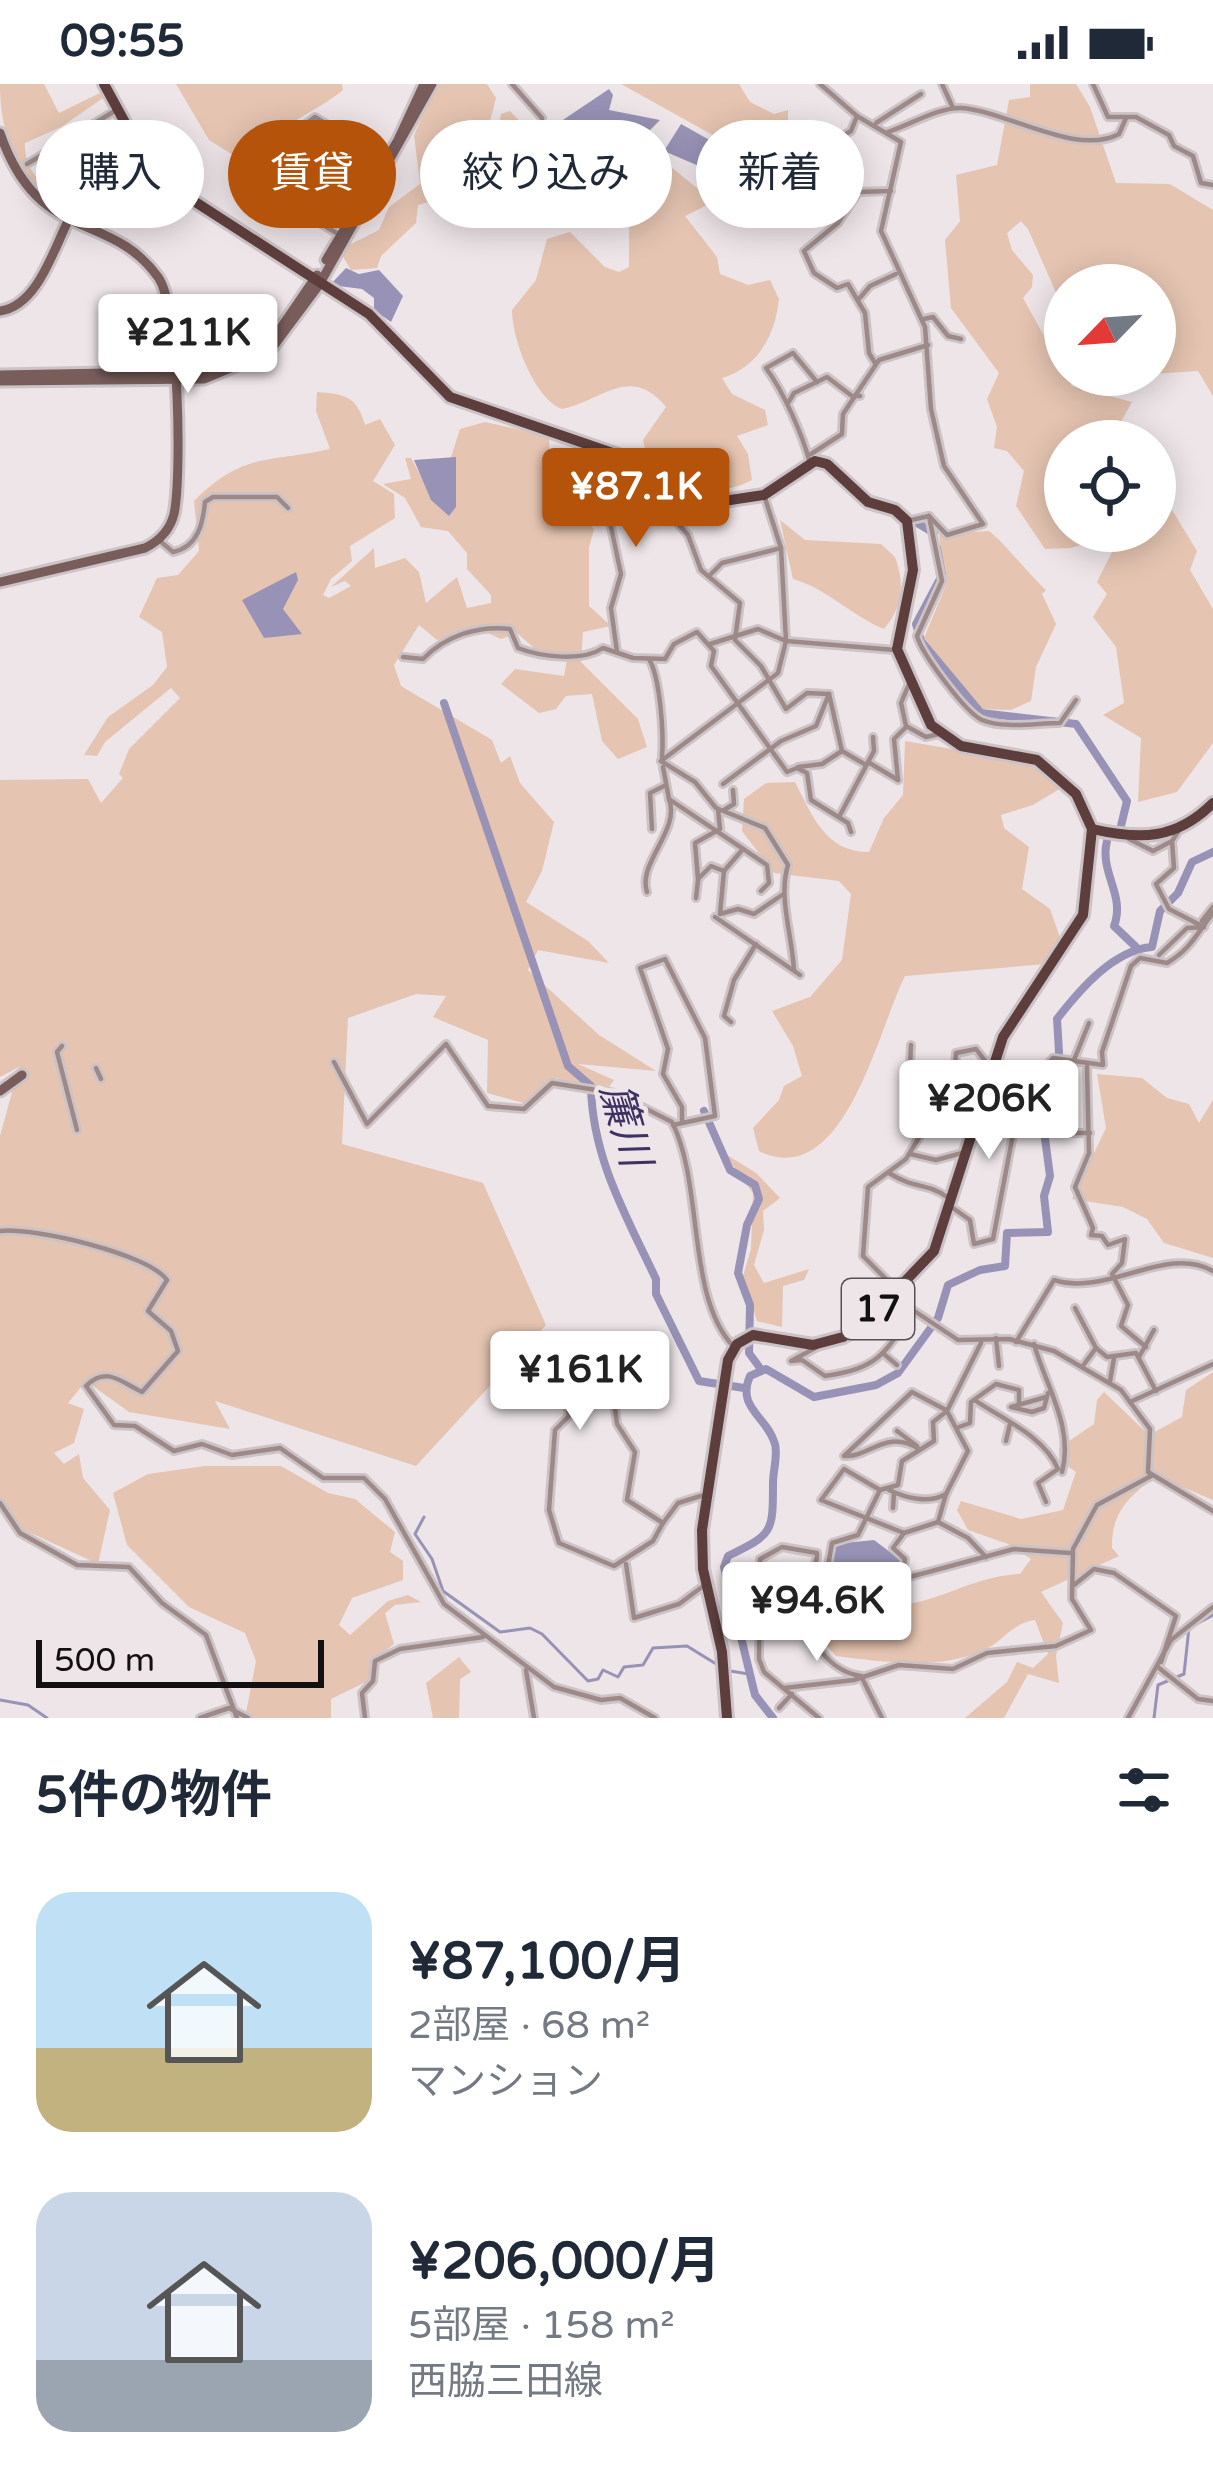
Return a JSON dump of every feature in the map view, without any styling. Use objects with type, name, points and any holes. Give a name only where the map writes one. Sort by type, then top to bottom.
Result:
[{"type":"main road","points":[[104,84],[124,120]]},
{"type":"main road","points":[[204,205],[379,322],[450,397],[665,471],[718,502],[764,495],[810,459],[827,464],[868,502],[899,512],[907,521],[913,570],[897,650],[909,684],[939,734],[961,746],[1037,760],[1076,794],[1092,829],[1128,837],[1180,829],[1212,806]]},
{"type":"main road","name":"17","points":[[734,1347],[761,1333],[817,1344],[852,1333],[934,1251],[1011,1022],[1083,915],[1092,829]]},
{"type":"main road","points":[[727,1718],[722,1652],[700,1550],[704,1496],[734,1347]]},
{"type":"street","points":[[396,141],[428,84]]},
{"type":"street","points":[[0,378],[220,376],[269,352],[316,283],[428,84]]},
{"type":"street","points":[[512,84],[542,120]]},
{"type":"street","points":[[820,84],[857,116],[876,123],[901,142],[880,225],[896,274],[923,320],[931,409],[944,466],[983,524],[947,535],[929,516]]},
{"type":"street","points":[[942,84],[953,108]]},
{"type":"street","points":[[1093,84],[1108,117],[1144,120],[1168,135],[1178,149],[1193,157],[1201,183],[1213,185]]},
{"type":"street","points":[[876,123],[921,94]]},
{"type":"street","points":[[888,132],[953,108],[993,112],[1033,131],[1106,140],[1119,134],[1126,118]]},
{"type":"street","points":[[101,120],[118,109]]},
{"type":"street","points":[[855,120],[857,116]]},
{"type":"street","points":[[0,134],[28,191],[36,197]]},
{"type":"street","points":[[27,164],[36,159]]},
{"type":"street","points":[[817,382],[794,352],[772,360],[766,368],[788,403],[790,421],[810,459],[842,434],[843,414],[860,396],[875,363],[858,300],[848,284],[837,287],[814,273],[804,251],[838,223],[858,192],[892,191]]},
{"type":"street","points":[[0,311],[16,308],[30,294],[64,228]]},
{"type":"street","points":[[0,582],[145,548],[159,540],[175,507],[173,313],[158,277],[130,252],[82,228]]},
{"type":"street","points":[[328,228],[340,235]]},
{"type":"street","points":[[316,283],[344,228]]},
{"type":"street","points":[[858,300],[870,286],[896,274]]},
{"type":"street","points":[[923,320],[933,316],[948,336],[962,339]]},
{"type":"street","points":[[875,363],[928,345]]},
{"type":"street","points":[[788,403],[794,393],[832,378],[852,396],[860,396]]},
{"type":"street","points":[[594,447],[621,574],[611,608],[617,652]]},
{"type":"street","points":[[632,463],[634,490],[667,511],[685,531],[694,561],[742,608],[734,639]]},
{"type":"street","points":[[662,763],[778,673],[786,640],[781,548],[764,495]]},
{"type":"street","points":[[159,540],[173,552],[182,550],[203,524],[205,502],[214,497],[277,497],[288,508]]},
{"type":"street","points":[[907,521],[929,516]]},
{"type":"street","points":[[929,516],[942,581],[917,636],[958,696],[979,718],[1020,724],[1060,723],[1076,700]]},
{"type":"street","points":[[708,577],[722,563],[781,548]]},
{"type":"street","points":[[403,657],[423,659],[446,641],[484,628],[510,629],[518,647],[540,655],[586,657],[603,648],[665,658],[674,644],[697,632],[710,644],[711,666],[787,772],[822,764],[842,751]]},
{"type":"street","points":[[710,644],[758,628],[786,640],[897,650]]},
{"type":"street","points":[[734,639],[789,710],[807,693],[830,694]]},
{"type":"street","points":[[647,892],[644,877],[654,866],[674,812],[662,763],[656,708],[659,677],[649,659]]},
{"type":"street","points":[[906,727],[901,703],[909,684]]},
{"type":"street","points":[[723,784],[771,749],[816,725],[830,694]]},
{"type":"street","points":[[830,694],[842,751]]},
{"type":"street","points":[[906,727],[926,737],[939,734]]},
{"type":"street","points":[[842,751],[898,779],[894,740],[906,727]]},
{"type":"street","points":[[839,817],[867,764],[873,737]]},
{"type":"street","points":[[662,763],[695,782],[718,809],[722,823],[716,832],[695,843],[696,898]]},
{"type":"street","points":[[793,769],[807,773],[811,800],[839,817],[851,832]]},
{"type":"street","points":[[652,829],[650,793],[666,785]]},
{"type":"street","points":[[718,809],[731,808],[733,790]]},
{"type":"street","points":[[669,800],[767,865],[769,883],[761,891]]},
{"type":"street","points":[[715,916],[797,972],[794,930],[782,895],[788,866],[776,840],[752,819],[718,809]]},
{"type":"street","points":[[1128,837],[1154,850],[1172,841],[1180,829]]},
{"type":"street","points":[[1172,841],[1174,868],[1156,884],[1169,909],[1182,919],[1203,924]]},
{"type":"street","points":[[743,849],[724,872],[720,914],[738,909],[754,914],[782,895]]},
{"type":"street","points":[[698,879],[711,866],[724,872]]},
{"type":"street","points":[[1028,1086],[1048,1061],[1058,1058],[1103,1065],[1102,1052],[1131,966],[1140,958],[1167,963],[1194,944],[1213,910]]},
{"type":"street","points":[[1159,956],[1187,928],[1203,924]]},
{"type":"street","points":[[730,1022],[724,1016],[726,1003],[756,944]]},
{"type":"street","points":[[673,1124],[715,1116],[705,1038],[665,959],[640,968],[641,981],[668,1049],[663,1074],[682,1107],[682,1120]]},
{"type":"street","points":[[1071,1059],[1089,1023]]},
{"type":"street","points":[[334,1062],[367,1124],[446,1044],[488,1106],[524,1109],[552,1083],[615,1093],[673,1124],[717,1319],[734,1347]]},
{"type":"street","points":[[62,1046],[57,1052],[77,1130]]},
{"type":"street","points":[[911,1046],[909,1087],[928,1119]]},
{"type":"street","points":[[889,1173],[907,1187],[933,1187],[970,1220],[974,1244],[993,1239],[1015,1124],[1032,1099],[1028,1086],[986,1062],[976,1049],[958,1052],[954,1081],[907,1154],[868,1187],[863,1256],[912,1311],[945,1333],[981,1342],[996,1338],[1034,1344],[1110,1381],[1152,1436],[1144,1464],[1151,1476],[1213,1511]]},
{"type":"street","points":[[1087,1066],[1090,1133],[1075,1187],[1093,1228],[1091,1235],[1102,1235],[1108,1244],[1125,1239],[1114,1279],[1128,1306],[1123,1329],[1146,1347]]},
{"type":"street","points":[[96,1067],[101,1079]]},
{"type":"street","points":[[0,1091],[22,1075]]},
{"type":"street","points":[[980,1103],[1015,1124]]},
{"type":"street","points":[[1055,1133],[1090,1133]]},
{"type":"street","points":[[907,1154],[919,1152],[936,1160],[966,1152]]},
{"type":"street","points":[[0,1231],[31,1230],[87,1244],[154,1268],[167,1280],[148,1311],[172,1331],[178,1351],[173,1359],[142,1392],[116,1376],[98,1378],[86,1386],[114,1425],[135,1426],[175,1450],[202,1444],[232,1455],[280,1448],[323,1478],[364,1478],[382,1494],[442,1603],[465,1616],[483,1637],[554,1687],[601,1700],[620,1698],[656,1718]]},
{"type":"street","points":[[1016,1342],[1054,1280],[1078,1288],[1176,1262],[1213,1271]]},
{"type":"street","points":[[1075,1308],[1096,1348],[1114,1358]]},
{"type":"street","points":[[817,1344],[791,1364],[802,1360],[825,1376],[853,1372],[885,1355],[912,1311]]},
{"type":"street","points":[[1138,1358],[1154,1330]]},
{"type":"street","points":[[996,1338],[999,1366]]},
{"type":"street","points":[[893,1462],[934,1441],[932,1426],[946,1410],[981,1342]]},
{"type":"street","points":[[1034,1344],[1047,1395],[1066,1437],[1062,1472]]},
{"type":"street","points":[[1082,1367],[1096,1348]]},
{"type":"street","points":[[1110,1381],[1114,1358],[1126,1351],[1147,1364],[1156,1391]]},
{"type":"street","points":[[885,1355],[898,1365]]},
{"type":"street","points":[[1130,1402],[1213,1364]]},
{"type":"street","points":[[821,1386],[825,1376]]},
{"type":"street","points":[[959,1427],[970,1423],[968,1404],[996,1384],[1018,1390],[1019,1404],[1011,1403],[1032,1412],[1044,1408],[1047,1395]]},
{"type":"street","points":[[921,1450],[904,1441],[877,1443],[856,1456],[844,1456],[912,1391],[946,1410],[968,1451],[938,1522]]},
{"type":"street","points":[[663,1523],[627,1500],[635,1452],[616,1424],[614,1400],[591,1400],[568,1408],[568,1416],[555,1430],[549,1474],[550,1519],[559,1543],[593,1553],[610,1565],[626,1562],[653,1540],[678,1504],[704,1496]]},
{"type":"street","points":[[976,1401],[1053,1458],[1058,1469],[1038,1483],[1046,1502]]},
{"type":"street","points":[[1006,1442],[1010,1423]]},
{"type":"street","points":[[896,1432],[906,1433],[921,1450]]},
{"type":"street","points":[[848,1596],[836,1590],[826,1571],[832,1544],[853,1539],[883,1489],[901,1481],[902,1461]]},
{"type":"street","points":[[904,1533],[821,1500],[844,1469],[894,1493],[935,1500],[946,1494]]},
{"type":"street","points":[[1070,1613],[1072,1552],[1097,1505],[1151,1476]]},
{"type":"street","points":[[893,1508],[894,1493]]},
{"type":"street","points":[[0,1503],[20,1533],[85,1568],[129,1567],[162,1603],[199,1628],[211,1645],[229,1708],[237,1718]]},
{"type":"street","points":[[986,1558],[968,1538],[938,1522],[904,1533],[893,1548],[905,1559],[902,1579],[986,1558],[1015,1549],[1072,1552]]},
{"type":"street","points":[[819,1718],[764,1672],[759,1659],[760,1559],[782,1547],[810,1550],[819,1556],[810,1570],[802,1617],[827,1660],[861,1676],[881,1718]]},
{"type":"street","points":[[626,1562],[634,1618],[679,1604],[706,1584]]},
{"type":"street","points":[[789,1567],[826,1571]]},
{"type":"street","points":[[1074,1585],[1094,1569],[1114,1573],[1176,1616],[1160,1665]]},
{"type":"street","points":[[784,1688],[899,1665],[953,1669],[987,1653],[1065,1643],[1091,1630],[1072,1599]]},
{"type":"street","points":[[1128,1718],[1180,1630],[1213,1607]]},
{"type":"street","points":[[365,1718],[362,1693],[373,1681],[375,1660],[400,1649],[483,1637]]},
{"type":"street","points":[[1160,1665],[1198,1699],[1213,1701]]},
{"type":"street","points":[[525,1667],[534,1718]]},
{"type":"street","points":[[779,1708],[792,1694]]},
{"type":"street","points":[[200,1718],[229,1708],[248,1718]]},
{"type":"shaded area","points":[[0,84],[44,84],[59,113],[104,91],[106,96],[71,120],[36,120],[36,138],[25,143],[25,152],[36,188],[14,156],[3,121]]},
{"type":"shaded area","points":[[176,84],[342,84],[343,90],[332,99],[298,120],[228,120],[228,152],[209,140],[204,120],[197,120]]},
{"type":"shaded area","points":[[437,84],[487,84],[496,98],[490,120],[421,120]]},
{"type":"shaded area","points":[[621,84],[739,84],[750,102],[774,114],[788,110],[788,120],[696,120],[696,126]]},
{"type":"shaded area","points":[[1030,84],[1076,84],[1090,107],[1116,183],[1170,184],[1213,210],[1213,396],[1198,371],[1176,373],[1176,264],[1044,265],[1021,221],[1007,233],[1012,250],[1033,275],[1032,287],[1023,298],[1044,336],[1044,396],[1110,396],[1132,402],[1122,420],[1044,420],[1044,548],[1016,506],[1024,471],[1007,451],[994,448],[997,427],[987,399],[999,373],[951,308],[945,240],[960,221],[956,175],[997,165],[1009,100],[1030,97]]},
{"type":"shaded area","points":[[609,89],[613,95],[609,110],[660,120],[563,120]]},
{"type":"shaded area","points":[[510,111],[519,120],[500,120],[501,114]]},
{"type":"shaded area","points":[[420,122],[420,184],[414,135]]},
{"type":"shaded area","points":[[681,124],[696,132],[696,165],[672,154],[672,138]]},
{"type":"shaded area","points":[[672,168],[696,187],[696,210],[685,216],[717,257],[720,274],[748,285],[770,280],[779,299],[762,348],[746,366],[722,378],[732,394],[765,410],[768,425],[737,436],[748,454],[752,480],[709,489],[671,473],[646,454],[643,440],[666,407],[640,388],[616,389],[562,409],[534,380],[520,351],[512,310],[536,280],[547,239],[570,232],[605,267],[619,272],[629,267],[629,228],[672,228]]},
{"type":"shaded area","points":[[420,184],[416,223],[381,256],[377,268],[351,270],[342,255],[345,247],[380,228],[396,228],[396,202]]},
{"type":"shaded area","points":[[346,268],[359,274],[379,270],[403,296],[391,322],[374,310],[374,298],[362,289],[330,285]]},
{"type":"shaded area","points":[[317,392],[348,398],[365,425],[380,419],[395,445],[373,481],[394,494],[395,518],[350,546],[352,561],[331,579],[323,595],[329,598],[351,586],[345,581],[331,587],[374,548],[375,568],[405,558],[419,572],[426,603],[457,577],[467,608],[491,603],[491,595],[467,569],[467,553],[448,531],[421,527],[405,498],[383,484],[411,479],[405,458],[411,458],[436,504],[460,429],[485,422],[549,436],[551,476],[580,492],[581,513],[594,529],[589,548],[589,606],[611,626],[583,632],[581,662],[638,719],[647,747],[618,759],[602,741],[592,694],[566,696],[556,709],[539,713],[501,684],[515,669],[564,676],[567,659],[534,648],[517,633],[501,639],[479,629],[437,640],[419,625],[394,665],[401,686],[492,740],[501,763],[510,756],[520,783],[554,822],[542,871],[526,902],[588,941],[609,963],[538,950],[528,970],[599,1035],[656,1071],[578,1064],[614,1080],[609,1087],[569,1085],[557,1078],[546,1082],[531,1105],[487,1093],[488,1040],[433,1017],[446,996],[416,994],[348,1018],[342,1144],[483,1183],[546,1325],[416,1466],[215,1401],[230,1429],[129,1412],[86,1381],[68,1403],[84,1409],[74,1443],[54,1453],[64,1464],[79,1454],[83,1478],[110,1510],[98,1564],[20,1528],[0,1501],[0,1136],[19,1067],[0,1077],[0,780],[88,779],[101,803],[123,778],[119,774],[129,749],[180,698],[171,688],[105,742],[97,756],[84,755],[108,717],[153,685],[167,667],[162,632],[139,617],[157,578],[178,575],[199,551],[194,501],[243,466],[330,449],[316,411]]},
{"type":"shaded area","points":[[456,457],[456,507],[449,516],[431,500],[414,460]]},
{"type":"shaded area","points":[[1176,516],[1197,551],[1190,570],[1213,609],[1213,743],[1177,792],[1138,802],[1141,738],[1103,715],[1124,703],[1116,647],[1093,617],[1107,594],[1097,582],[1112,552],[1176,552]]},
{"type":"shaded area","points":[[780,520],[805,540],[881,544],[895,557],[900,595],[884,629],[793,579]]},
{"type":"shaded area","points":[[988,531],[1046,590],[1042,594],[1056,624],[1036,667],[1031,701],[1011,710],[979,709],[924,638],[946,585],[939,535]]},
{"type":"shaded area","points":[[296,572],[298,580],[283,609],[302,634],[264,638],[242,600]]},
{"type":"shaded area","points":[[905,741],[1026,762],[1061,788],[1033,805],[1001,815],[1004,828],[1029,847],[1022,889],[1050,909],[1062,943],[1047,964],[905,976],[854,1099],[835,1128],[814,1149],[789,1158],[759,1151],[753,1128],[779,1100],[784,1086],[802,1076],[793,1046],[772,1011],[810,997],[842,960],[851,894],[839,881],[774,873],[742,831],[744,799],[766,783],[795,782],[831,839],[854,851],[869,852],[884,818],[903,795]]},
{"type":"shaded area","points":[[1097,1074],[1142,1078],[1167,1098],[1189,1104],[1199,1123],[1213,1100],[1213,1258],[1164,1243],[1147,1219],[1123,1207],[1072,1199],[1106,1128]]},
{"type":"shaded area","points":[[724,1153],[756,1173],[780,1198],[763,1211],[764,1230],[754,1265],[764,1283],[809,1269],[804,1280],[783,1286],[782,1327],[757,1321],[743,1276],[751,1249],[753,1193]]},
{"type":"shaded area","points":[[1213,1372],[1213,1500],[1156,1476],[1118,1515],[1112,1548],[1119,1556],[1041,1592],[1063,1623],[1056,1656],[1059,1683],[1028,1674],[1004,1718],[965,1718],[1007,1682],[1017,1662],[1033,1668],[1048,1654],[1035,1620],[1021,1624],[986,1649],[950,1660],[874,1661],[836,1656],[827,1646],[834,1623],[856,1620],[871,1604],[911,1604],[981,1581],[1020,1574],[1031,1559],[1008,1544],[968,1530],[957,1510],[961,1501],[1021,1519],[1063,1510],[1076,1472],[1060,1461],[1059,1448],[1094,1424],[1097,1400],[1104,1392],[1149,1435],[1182,1417],[1186,1390]]},
{"type":"shaded area","points":[[205,1466],[281,1466],[328,1493],[355,1499],[395,1532],[390,1552],[403,1561],[403,1580],[352,1598],[339,1625],[350,1635],[388,1601],[408,1595],[421,1602],[395,1605],[385,1613],[394,1644],[372,1661],[372,1679],[331,1699],[331,1718],[245,1718],[256,1661],[245,1633],[189,1607],[127,1545],[113,1493],[148,1474]]},
{"type":"shaded area","points":[[874,1540],[902,1561],[897,1583],[830,1577],[834,1544]]},
{"type":"shaded area","points":[[459,1657],[471,1672],[460,1679],[459,1718],[433,1718],[426,1683]]},
{"type":"waterway","points":[[909,518],[934,533]]},
{"type":"waterway","points":[[937,548],[942,575],[916,624],[921,641],[981,713],[1076,724],[1127,801],[1120,830]]},
{"type":"waterway","name":"簾川","points":[[444,703],[568,1066],[591,1086],[604,1162],[656,1279],[656,1294],[699,1381],[744,1388]]},
{"type":"waterway","points":[[1107,841],[1106,863],[1117,904],[1114,926],[1136,947]]},
{"type":"waterway","points":[[773,1718],[755,1695],[724,1567],[728,1556],[762,1536],[771,1522],[776,1448],[747,1396],[750,1376],[766,1369],[814,1397],[876,1385],[898,1373],[938,1318],[948,1285],[980,1270],[1005,1266],[1007,1233],[1048,1232],[1044,1196],[1050,1176],[1042,1116],[1059,1052],[1057,1019],[1112,963],[1152,947],[1160,911],[1178,893],[1192,862],[1213,852]]},
{"type":"waterway","points":[[704,1111],[730,1170],[755,1185],[759,1199],[747,1225],[738,1273],[750,1305],[749,1353],[760,1368]]},
{"type":"waterway","points":[[424,1517],[415,1534],[432,1559],[443,1591],[500,1632],[530,1628],[542,1634],[588,1681],[598,1679],[603,1670],[618,1677],[624,1667],[643,1665],[653,1648],[687,1646],[721,1667]]},
{"type":"waterway","points":[[1154,1718],[1158,1685],[1184,1674],[1189,1628],[1213,1615]]},
{"type":"waterway","points":[[730,1671],[749,1674]]},
{"type":"waterway","points":[[0,1700],[28,1705],[47,1718]]}]
